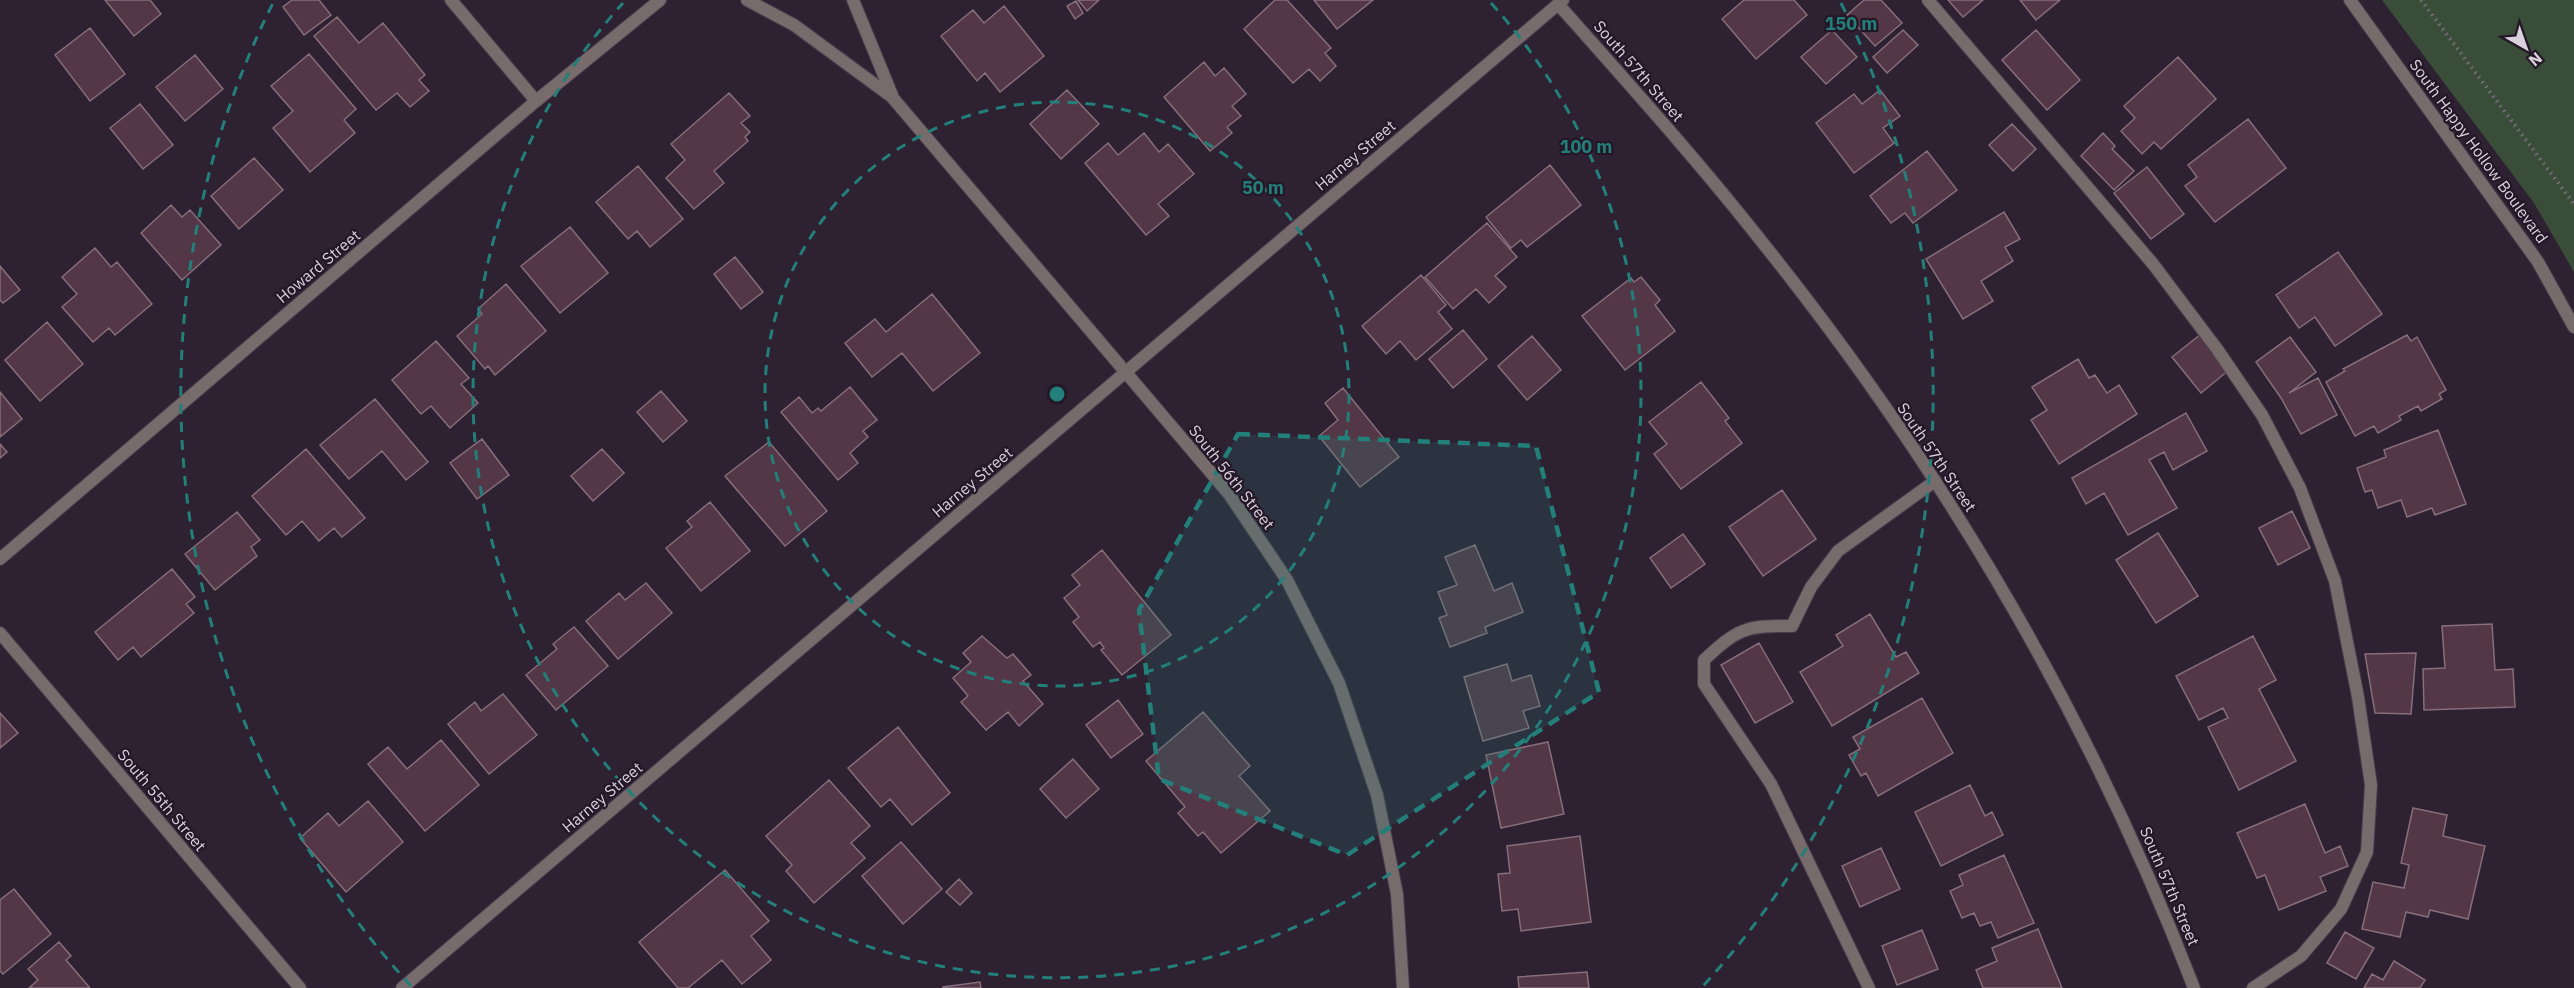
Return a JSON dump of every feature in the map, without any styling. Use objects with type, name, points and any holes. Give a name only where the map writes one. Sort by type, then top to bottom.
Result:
[{"type":"street","points":[[451,0],[536,101]]},
{"type":"street","name":"Howard Street","points":[[0,559],[536,101],[660,0]]},
{"type":"street","name":"South 56th Street","points":[[747,0],[794,25],[892,97],[1229,495],[1287,580],[1339,683],[1377,795],[1397,894],[1403,988]]},
{"type":"street","name":"South 56th Street","points":[[853,0],[892,97]]},
{"type":"street","points":[[1928,0],[2153,264],[2217,349],[2262,415],[2300,488],[2335,581],[2358,697],[2371,785],[2367,852],[2341,909],[2301,956],[2253,988]]},
{"type":"street","name":"South Happy Hollow Boulevard","points":[[2350,0],[2538,262],[2574,327]]},
{"type":"street","name":"Harney Street","points":[[402,988],[1560,2]]},
{"type":"street","name":"South 57th Street","points":[[1560,2],[1767,247],[1856,365],[1935,481],[2009,601],[2073,716],[2131,835],[2194,988]]},
{"type":"street","points":[[1869,988],[1771,784],[1704,684],[1704,660],[1730,635],[1762,625],[1792,626],[1811,587],[1838,551],[1935,481]]},
{"type":"street","name":"South 55th Street","points":[[0,633],[300,988]]},
{"type":"path","points":[[2421,0],[2574,204]]},
{"type":"highlighted area","points":[[1238,434],[1536,446],[1599,692],[1347,855],[1159,779],[1139,610]]},
{"type":"green space","points":[[2382,0],[2574,0],[2574,272],[2534,203]]},
{"type":"building","points":[[105,0],[150,0],[161,14],[134,36]]},
{"type":"building","points":[[292,0],[319,0],[331,15],[304,35],[283,7]]},
{"type":"building","points":[[1078,0],[1099,0],[1087,11]]},
{"type":"building","points":[[1275,0],[1287,0],[1331,48],[1325,53],[1336,66],[1320,81],[1309,69],[1293,83],[1244,29]]},
{"type":"building","points":[[1314,0],[1373,0],[1337,29]]},
{"type":"building","points":[[1744,0],[1794,0],[1807,15],[1756,59],[1722,19]]},
{"type":"building","points":[[1864,0],[1881,0],[1902,23],[1875,46],[1847,15]]},
{"type":"building","points":[[1948,0],[1983,0],[1963,17]]},
{"type":"building","points":[[2020,0],[2060,0],[2036,20]]},
{"type":"building","points":[[1076,1],[1083,13],[1075,19],[1067,6]]},
{"type":"building","points":[[1004,6],[1044,56],[1000,92],[985,73],[977,81],[941,36],[973,10],[984,23]]},
{"type":"building","points":[[337,17],[359,43],[383,23],[425,75],[419,80],[429,91],[410,107],[397,93],[376,110],[314,36]]},
{"type":"building","points":[[90,28],[125,74],[90,101],[55,55]]},
{"type":"building","points":[[1832,30],[1857,57],[1826,84],[1801,57]]},
{"type":"building","points":[[1903,30],[1918,45],[1887,73],[1873,57]]},
{"type":"building","points":[[2036,30],[2080,80],[2047,110],[2002,60]]},
{"type":"building","points":[[309,54],[356,109],[344,120],[355,133],[310,172],[273,128],[293,111],[271,86]]},
{"type":"building","points":[[195,55],[223,89],[185,121],[156,87]]},
{"type":"building","points":[[2178,57],[2216,99],[2161,149],[2154,142],[2142,154],[2121,131],[2135,118],[2124,106]]},
{"type":"building","points":[[1204,62],[1215,76],[1224,68],[1246,94],[1232,106],[1241,116],[1227,127],[1232,133],[1210,151],[1164,97]]},
{"type":"building","points":[[1067,90],[1099,124],[1061,159],[1030,124]]},
{"type":"building","points":[[1880,90],[1900,116],[1883,128],[1894,143],[1854,173],[1816,123],[1854,94],[1862,104]]},
{"type":"building","points":[[729,93],[750,116],[741,123],[750,132],[745,137],[748,141],[714,171],[724,183],[694,209],[666,178],[685,160],[671,144]]},
{"type":"building","points":[[140,104],[173,145],[143,169],[110,128]]},
{"type":"building","points":[[2248,119],[2286,168],[2215,222],[2185,186],[2197,177],[2188,165]]},
{"type":"building","points":[[2012,124],[2036,149],[2013,171],[1989,145]]},
{"type":"building","points":[[1144,133],[1159,152],[1168,144],[1194,174],[1158,204],[1169,216],[1146,235],[1085,163],[1108,143],[1118,155]]},
{"type":"building","points":[[2103,133],[2115,146],[2112,149],[2134,171],[2114,190],[2081,156]]},
{"type":"building","points":[[1927,151],[1957,190],[1913,223],[1905,213],[1891,223],[1870,196]]},
{"type":"building","points":[[254,158],[283,190],[239,229],[211,196]]},
{"type":"building","points":[[1550,165],[1581,205],[1527,247],[1521,240],[1511,248],[1486,217]]},
{"type":"building","points":[[638,166],[683,219],[650,247],[637,231],[628,239],[596,202]]},
{"type":"building","points":[[2147,167],[2184,214],[2151,239],[2114,193]]},
{"type":"building","points":[[171,205],[182,217],[190,210],[221,245],[182,280],[141,233]]},
{"type":"building","points":[[2004,212],[2020,239],[2005,247],[2013,261],[1981,281],[1993,301],[1963,319],[1926,259]]},
{"type":"building","points":[[1487,223],[1517,257],[1495,276],[1506,287],[1489,303],[1476,289],[1453,309],[1425,277]]},
{"type":"building","points":[[570,227],[608,273],[560,313],[521,266]]},
{"type":"building","points":[[95,248],[111,267],[117,262],[152,304],[115,335],[109,328],[93,342],[62,307],[77,294],[62,277]]},
{"type":"building","points":[[2338,252],[2382,314],[2335,346],[2315,317],[2299,328],[2276,295]]},
{"type":"building","points":[[735,257],[763,292],[741,309],[714,274]]},
{"type":"building","points":[[0,266],[20,290],[3,303],[0,300]]},
{"type":"building","points":[[1421,275],[1446,305],[1438,312],[1452,329],[1416,360],[1400,341],[1386,354],[1362,326]]},
{"type":"building","points":[[1641,277],[1660,300],[1655,305],[1675,331],[1625,370],[1582,316],[1631,278],[1634,282]]},
{"type":"building","points":[[506,284],[546,331],[495,375],[488,366],[485,369],[457,336],[482,314],[478,309]]},
{"type":"building","points":[[932,294],[980,353],[933,391],[902,353],[872,377],[845,343],[875,319],[886,332]]},
{"type":"building","points":[[47,322],[83,364],[40,401],[5,360]]},
{"type":"building","points":[[1463,330],[1487,359],[1453,388],[1429,359]]},
{"type":"building","points":[[2201,334],[2229,370],[2201,393],[2172,357]]},
{"type":"building","points":[[2407,335],[2411,341],[2417,337],[2446,390],[2439,394],[2442,399],[2421,411],[2418,406],[2399,416],[2401,420],[2378,433],[2374,426],[2355,436],[2326,382],[2345,371],[2343,369]]},
{"type":"building","points":[[1532,336],[1561,370],[1527,400],[1498,366]]},
{"type":"building","points":[[2290,337],[2316,372],[2289,393],[2318,378],[2337,415],[2301,434],[2281,398],[2256,362]]},
{"type":"building","points":[[436,341],[469,378],[461,384],[478,403],[450,428],[431,406],[421,414],[392,380]]},
{"type":"building","points":[[2078,359],[2089,378],[2095,375],[2107,393],[2119,385],[2137,414],[2059,464],[2031,420],[2047,410],[2032,387]]},
{"type":"building","points":[[1701,382],[1729,418],[1725,421],[1742,443],[1681,489],[1654,454],[1667,444],[1649,422]]},
{"type":"building","points":[[850,387],[877,420],[863,431],[868,437],[850,453],[858,463],[838,480],[781,412],[799,397],[812,413],[818,408],[821,411]]},
{"type":"building","points":[[1343,388],[1399,457],[1360,487],[1319,436],[1338,420],[1325,403]]},
{"type":"building","points":[[661,391],[687,421],[663,442],[637,412]]},
{"type":"building","points":[[0,392],[22,419],[0,437]]},
{"type":"building","points":[[375,399],[428,462],[406,480],[382,451],[349,479],[320,445]]},
{"type":"building","points":[[2186,413],[2207,451],[2173,470],[2164,452],[2149,460],[2177,508],[2128,535],[2104,493],[2086,504],[2072,478]]},
{"type":"building","points":[[2438,430],[2466,504],[2435,515],[2432,508],[2407,517],[2401,500],[2378,508],[2372,490],[2365,492],[2357,468],[2386,457],[2384,450]]},
{"type":"building","points":[[482,439],[509,475],[477,499],[450,463]]},
{"type":"building","points":[[769,442],[827,511],[785,546],[725,476]]},
{"type":"building","points":[[0,444],[7,452],[0,458]]},
{"type":"building","points":[[306,449],[365,518],[342,537],[334,528],[319,541],[302,521],[286,535],[252,496]]},
{"type":"building","points":[[602,449],[624,473],[593,501],[571,476]]},
{"type":"building","points":[[1782,490],[1816,539],[1763,576],[1729,527]]},
{"type":"building","points":[[710,502],[750,551],[701,591],[666,548],[692,527],[687,521]]},
{"type":"building","points":[[2292,511],[2310,548],[2278,565],[2259,528]]},
{"type":"building","points":[[237,512],[260,540],[251,547],[257,556],[215,590],[185,554]]},
{"type":"building","points":[[2158,533],[2198,596],[2156,623],[2116,560]]},
{"type":"building","points":[[1683,534],[1705,564],[1671,588],[1650,558]]},
{"type":"building","points":[[1475,545],[1494,591],[1512,583],[1523,612],[1485,627],[1487,633],[1450,647],[1439,618],[1447,615],[1438,592],[1457,585],[1445,557]]},
{"type":"building","points":[[1102,550],[1171,635],[1122,675],[1101,650],[1104,648],[1100,642],[1093,647],[1073,622],[1079,617],[1064,598],[1080,585],[1072,575]]},
{"type":"building","points":[[172,569],[195,597],[186,604],[194,613],[141,657],[133,647],[118,660],[95,632]]},
{"type":"building","points":[[646,583],[672,613],[618,659],[586,621],[619,593],[625,600]]},
{"type":"building","points":[[1870,614],[1896,657],[1906,652],[1919,673],[1832,726],[1800,672],[1843,646],[1836,635]]},
{"type":"building","points":[[2492,624],[2495,670],[2513,669],[2515,707],[2424,710],[2423,669],[2445,668],[2442,626]]},
{"type":"building","points":[[574,627],[608,666],[556,710],[526,675],[557,649],[553,644]]},
{"type":"building","points":[[982,636],[1007,658],[1013,654],[1031,675],[1023,681],[1043,704],[1019,726],[1008,712],[986,730],[961,702],[968,696],[953,678],[971,662],[963,653]]},
{"type":"building","points":[[2253,636],[2276,680],[2259,689],[2296,761],[2239,790],[2208,727],[2228,718],[2223,708],[2199,720],[2176,676]]},
{"type":"building","points":[[1759,643],[1793,702],[1755,723],[1721,665]]},
{"type":"building","points":[[2416,653],[2411,714],[2375,713],[2365,654]]},
{"type":"building","points":[[1507,664],[1512,681],[1531,675],[1540,706],[1523,711],[1529,728],[1483,741],[1464,677]]},
{"type":"building","points":[[503,694],[537,735],[489,774],[448,724],[475,702],[481,711]]},
{"type":"building","points":[[1922,698],[1953,753],[1878,796],[1866,773],[1861,776],[1849,755],[1860,749],[1853,737]]},
{"type":"building","points":[[1118,700],[1143,734],[1111,758],[1086,725]]},
{"type":"building","points":[[1203,712],[1250,766],[1239,776],[1270,811],[1221,853],[1203,832],[1198,836],[1178,813],[1185,807],[1146,761]]},
{"type":"building","points":[[0,713],[18,733],[0,748]]},
{"type":"building","points":[[898,727],[950,793],[912,825],[890,799],[881,807],[848,768]]},
{"type":"building","points":[[441,740],[479,785],[425,831],[368,764],[388,747],[407,769]]},
{"type":"building","points":[[1548,742],[1564,814],[1501,828],[1486,755]]},
{"type":"building","points":[[1073,759],[1099,789],[1066,818],[1040,789]]},
{"type":"building","points":[[829,780],[870,826],[851,843],[865,858],[814,903],[786,871],[792,865],[766,836]]},
{"type":"building","points":[[1970,785],[1985,816],[1992,812],[2003,835],[1941,866],[1915,812]]},
{"type":"building","points":[[368,801],[403,842],[346,892],[300,838],[328,813],[339,826]]},
{"type":"building","points":[[2305,804],[2325,853],[2340,846],[2348,866],[2320,877],[2326,891],[2279,910],[2265,875],[2257,878],[2237,833]]},
{"type":"building","points":[[2413,808],[2447,815],[2443,836],[2485,846],[2468,919],[2430,910],[2428,917],[2406,912],[2400,937],[2362,929],[2373,882],[2404,888],[2409,865],[2401,863]]},
{"type":"building","points":[[1580,836],[1591,922],[1521,931],[1518,909],[1502,911],[1498,874],[1510,873],[1507,846]]},
{"type":"building","points":[[901,842],[942,889],[903,924],[862,876]]},
{"type":"building","points":[[1881,848],[1900,889],[1860,907],[1842,866]]},
{"type":"building","points":[[2004,855],[2034,923],[1998,938],[1991,922],[1980,926],[1974,913],[1962,918],[1950,891],[1963,885],[1959,875]]},
{"type":"building","points":[[725,870],[769,921],[751,936],[771,960],[742,984],[722,960],[688,988],[678,988],[639,942]]},
{"type":"building","points":[[959,879],[972,893],[960,905],[946,892]]},
{"type":"building","points":[[14,889],[51,934],[3,974],[0,971],[0,900]]},
{"type":"building","points":[[2038,929],[2062,988],[1983,988],[1976,970],[1997,961],[1992,948]]},
{"type":"building","points":[[1922,930],[1938,969],[1897,985],[1882,946]]},
{"type":"building","points":[[2345,932],[2374,948],[2356,979],[2327,963]]},
{"type":"building","points":[[59,942],[71,956],[66,960],[90,988],[29,988],[38,980],[28,969]]},
{"type":"building","points":[[2394,961],[2425,980],[2420,988],[2364,988],[2372,974],[2383,980]]},
{"type":"building","points":[[1587,972],[1589,988],[1519,988],[1518,977]]},
{"type":"building","points":[[980,982],[981,988],[943,988],[943,987]]}]
